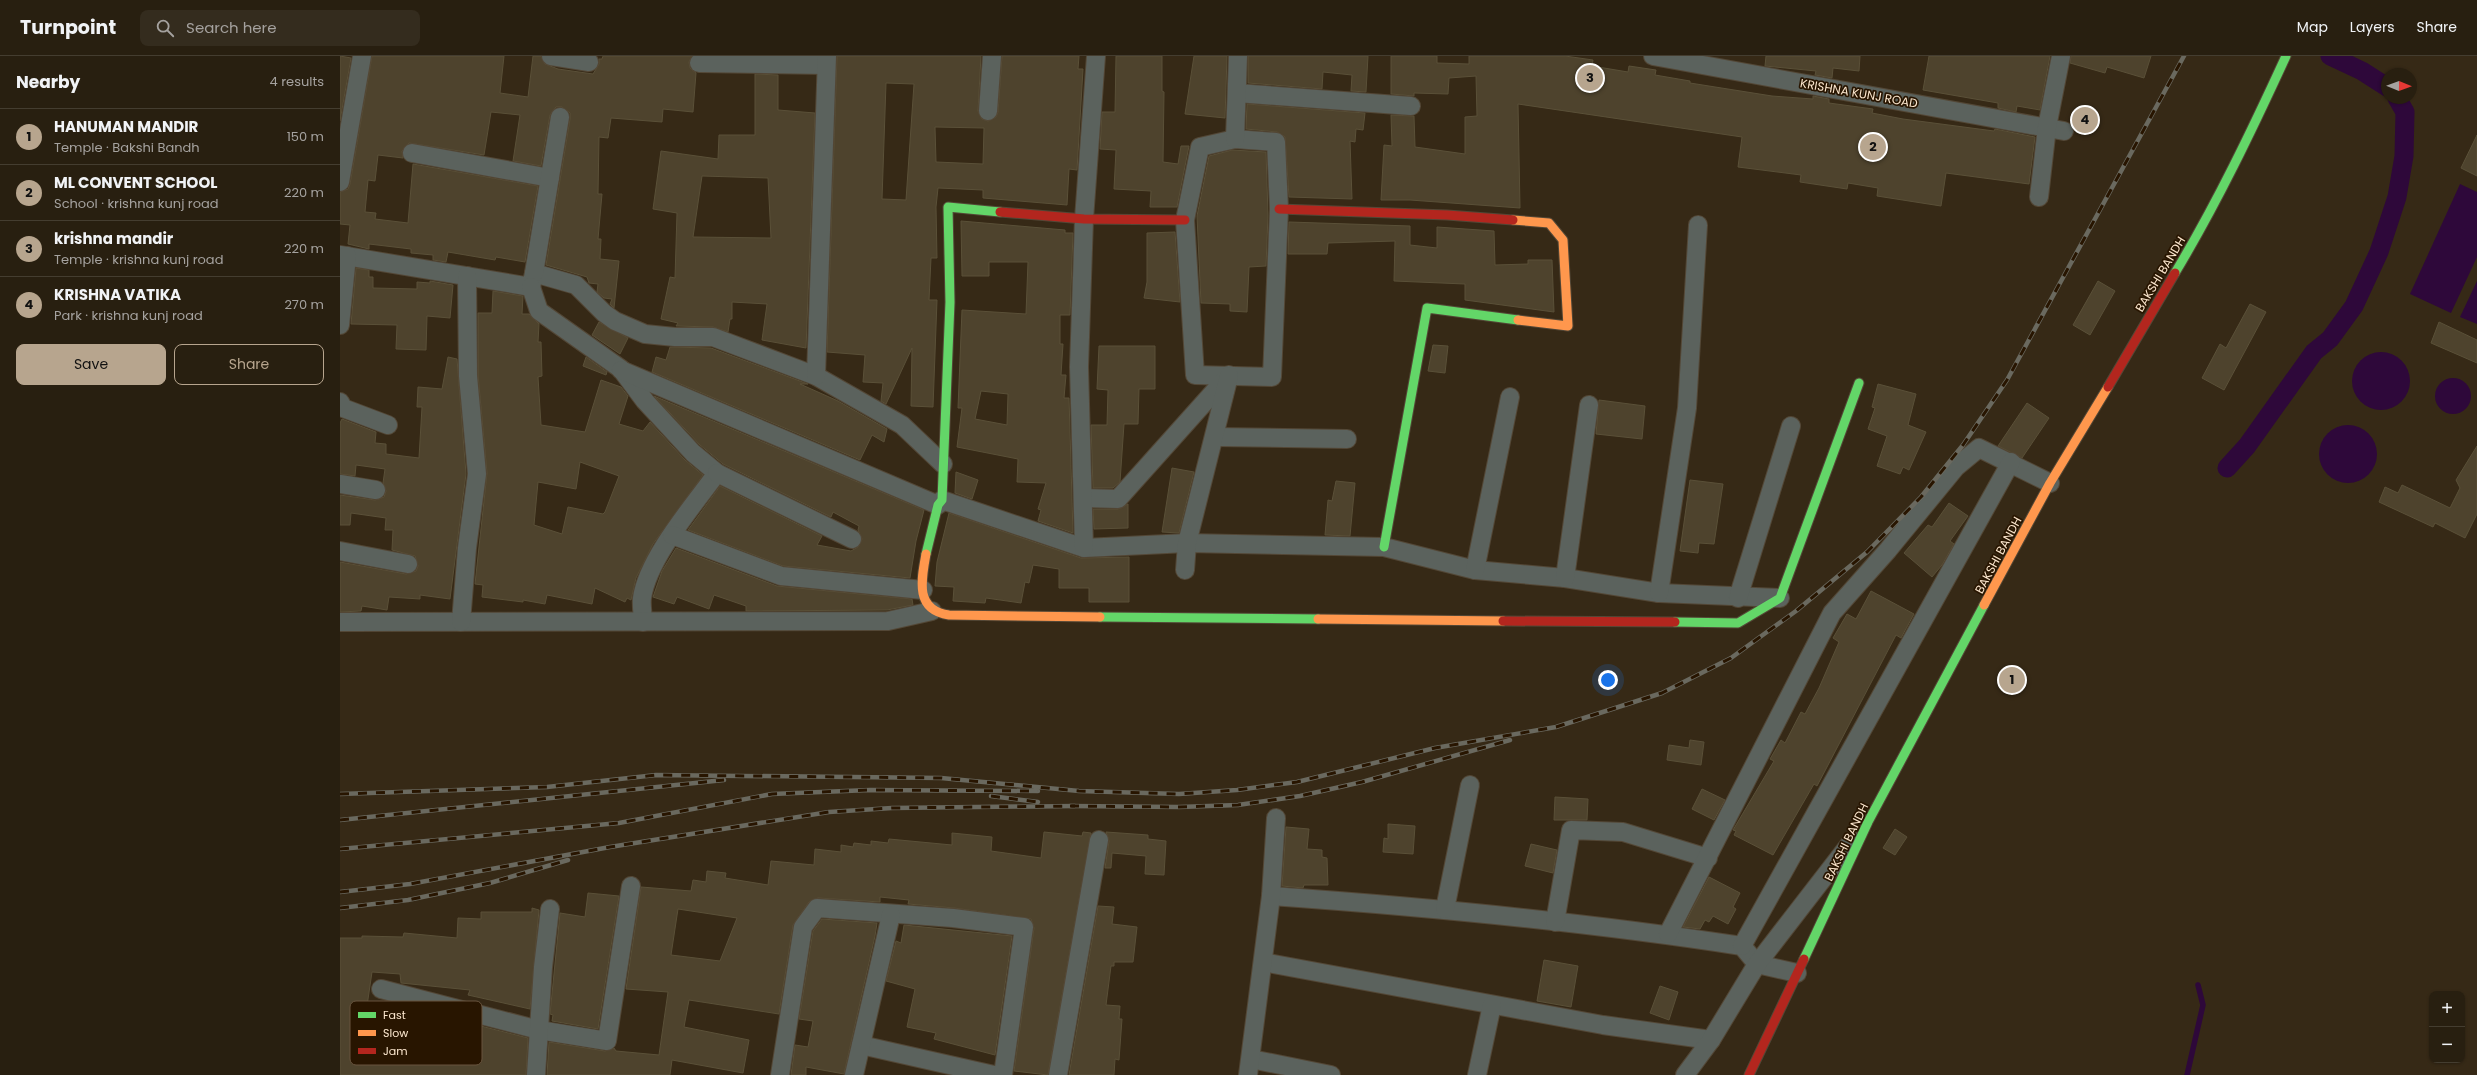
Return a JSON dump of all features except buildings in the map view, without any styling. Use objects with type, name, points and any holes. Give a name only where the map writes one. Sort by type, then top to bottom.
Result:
[{"type":"street","points":[[340,182],[344,135],[362,56]]},
{"type":"street","points":[[551,56],[589,62]]},
{"type":"street","points":[[988,111],[992,56]]},
{"type":"street","points":[[1084,548],[1080,367],[1084,219],[1096,56]]},
{"type":"street","points":[[1235,139],[1238,56]]},
{"type":"street","name":"KRISHNA KUNJ ROAD","points":[[1653,56],[2056,129]]},
{"type":"street","points":[[2039,197],[2056,129],[2061,56]]},
{"type":"street","name":"BAKSHI BANDH","points":[[1749,1075],[1868,822],[2050,483],[2201,230],[2245,146],[2286,56]]},
{"type":"street","points":[[699,63],[827,61],[816,376]]},
{"type":"street","points":[[1237,93],[1411,106]]},
{"type":"street","points":[[560,117],[533,280],[539,311],[621,369],[940,503],[1084,548],[1187,543],[1384,547],[1475,570],[1565,578],[1659,593],[1738,598],[1780,598]]},
{"type":"street","points":[[1235,139],[1276,142],[1279,209],[1272,377],[1229,375],[1195,376],[1185,220],[1200,147],[1235,139]]},
{"type":"street","points":[[412,153],[550,178]]},
{"type":"street","points":[[932,611],[926,604],[923,590],[926,548],[940,503],[943,464],[950,302],[948,207],[1084,219],[1185,220]]},
{"type":"street","points":[[1279,209],[1447,215],[1549,222],[1562,240],[1568,326],[1427,308],[1384,547]]},
{"type":"street","points":[[1659,593],[1687,408],[1698,225]]},
{"type":"street","points":[[340,325],[344,255],[467,276],[533,280],[576,285],[604,313],[615,321],[645,334],[675,337],[714,337],[816,376],[902,425],[943,464]]},
{"type":"street","points":[[461,622],[467,548],[477,474],[468,376],[467,276]]},
{"type":"street","points":[[621,369],[645,401],[693,453],[717,473],[852,539]]},
{"type":"street","points":[[1084,498],[1118,499],[1229,375]]},
{"type":"street","points":[[1185,570],[1187,543],[1216,437],[1229,375]]},
{"type":"street","points":[[340,622],[888,621],[932,611],[949,615],[1738,623],[1780,598],[1859,383]]},
{"type":"street","points":[[1475,570],[1510,397]]},
{"type":"street","points":[[340,402],[343,408],[388,425]]},
{"type":"street","points":[[1565,578],[1589,405]]},
{"type":"street","points":[[1738,598],[1791,426]]},
{"type":"street","points":[[1216,437],[1347,439]]},
{"type":"street","points":[[1668,934],[1832,613],[1888,550],[1956,468],[1978,448],[2011,462],[2050,483]]},
{"type":"street","points":[[1742,946],[2011,462]]},
{"type":"street","points":[[643,622],[642,598],[652,569],[672,535],[717,473]]},
{"type":"street","points":[[340,484],[376,490]]},
{"type":"street","points":[[672,535],[781,576],[923,590]]},
{"type":"street","points":[[340,551],[408,564]]},
{"type":"street","points":[[1445,909],[1470,785]]},
{"type":"street","points":[[1276,818],[1271,896],[1249,1067],[1321,1074]]},
{"type":"street","points":[[1685,1075],[1711,1040],[1757,964],[1868,822]]},
{"type":"street","points":[[1555,922],[1571,830],[1622,832],[1708,858]]},
{"type":"street","points":[[1058,1075],[1099,840]]},
{"type":"street","points":[[482,1015],[539,1030],[608,1041],[631,886]]},
{"type":"street","points":[[1271,896],[1445,909],[1668,934],[1742,946],[1757,964],[1797,973]]},
{"type":"street","points":[[780,1075],[803,927],[818,908],[891,915],[952,918],[1024,927],[1003,1075]]},
{"type":"street","points":[[536,1075],[550,909]]},
{"type":"street","points":[[854,1075],[891,915]]},
{"type":"street","points":[[1263,962],[1603,1025],[1711,1040]]},
{"type":"street","points":[[381,989],[427,1001]]},
{"type":"street","points":[[1477,1075],[1492,1005]]},
{"type":"street","points":[[861,1045],[994,1075]]},
{"type":"shaded area","points":[[2460,184],[2477,192],[2477,257],[2451,313],[2410,294]]},
{"type":"shaded area","points":[[2477,281],[2477,324],[2460,317]]},
{"type":"shaded area","points":[[2375,352],[2387,352],[2402,360],[2410,375],[2410,387],[2402,402],[2387,410],[2375,410],[2360,402],[2352,387],[2352,375],[2360,360]]},
{"type":"shaded area","points":[[2457,378],[2466,383],[2470,389],[2470,403],[2466,409],[2457,414],[2449,414],[2440,409],[2436,403],[2435,392],[2440,383],[2446,379]]},
{"type":"shaded area","points":[[2342,425],[2354,425],[2369,433],[2377,448],[2377,460],[2369,475],[2354,483],[2342,483],[2327,475],[2319,460],[2319,448],[2327,433]]},
{"type":"waterway","points":[[2330,56],[2362,71],[2381,83]]},
{"type":"waterway","points":[[2227,468],[2247,446],[2314,352],[2330,339],[2354,306],[2379,252],[2397,197],[2404,156],[2405,112],[2400,104]]},
{"type":"waterway","points":[[2187,1075],[2203,1005],[2198,985]]},
{"type":"railway","points":[[340,794],[547,787],[656,775],[941,778],[1079,791],[1179,794],[1237,790],[1297,782],[1435,748],[1556,727],[1662,693],[1731,658],[1796,611],[1867,552],[1921,497],[1963,445],[2007,380],[2184,56]]},
{"type":"railway","points":[[1070,806],[1179,807],[1238,805],[1300,796],[1362,782],[1510,740]]},
{"type":"railway","points":[[340,820],[724,780]]},
{"type":"railway","points":[[340,849],[619,823],[772,794],[870,790],[1038,791]]},
{"type":"railway","points":[[991,796],[1038,802]]},
{"type":"railway","points":[[340,892],[410,884],[610,847],[829,812],[892,808],[1075,806]]},
{"type":"railway","points":[[340,908],[408,900],[490,883],[568,860]]},
{"type":"traffic: fast","points":[[2175,273],[2234,166],[2286,56]]},
{"type":"traffic: fast","points":[[926,554],[938,505],[942,500],[950,302],[948,207],[1000,212]]},
{"type":"traffic: fast","points":[[1384,547],[1427,308],[1518,320]]},
{"type":"traffic: fast","points":[[1675,622],[1738,623],[1780,598],[1859,383]]},
{"type":"traffic: fast","points":[[1804,959],[1868,822],[1984,605]]},
{"type":"traffic: fast","points":[[1100,617],[1318,619]]},
{"type":"traffic: slow","points":[[1513,220],[1549,223],[1563,240],[1568,326],[1518,320]]},
{"type":"traffic: slow","points":[[1984,605],[2050,483],[2108,387]]},
{"type":"traffic: slow","points":[[926,554],[922,584],[923,593],[925,601],[930,607],[938,612],[949,615],[1100,617]]},
{"type":"traffic: slow","points":[[1318,619],[1503,621]]},
{"type":"traffic: jam","points":[[1279,209],[1447,215],[1513,220]]},
{"type":"traffic: jam","points":[[1000,212],[1084,219],[1185,220]]},
{"type":"traffic: jam","points":[[2108,387],[2175,273]]},
{"type":"traffic: jam","points":[[1503,621],[1675,622]]},
{"type":"traffic: jam","points":[[1749,1075],[1804,959]]},
{"type":"place","name":"krishna mandir","points":[[1590,78]]},
{"type":"place","name":"KRISHNA VATIKA","points":[[2085,120]]},
{"type":"place","name":"ML CONVENT SCHOOL","points":[[1873,147]]},
{"type":"place","name":"HANUMAN MANDIR","points":[[2012,680]]}]
